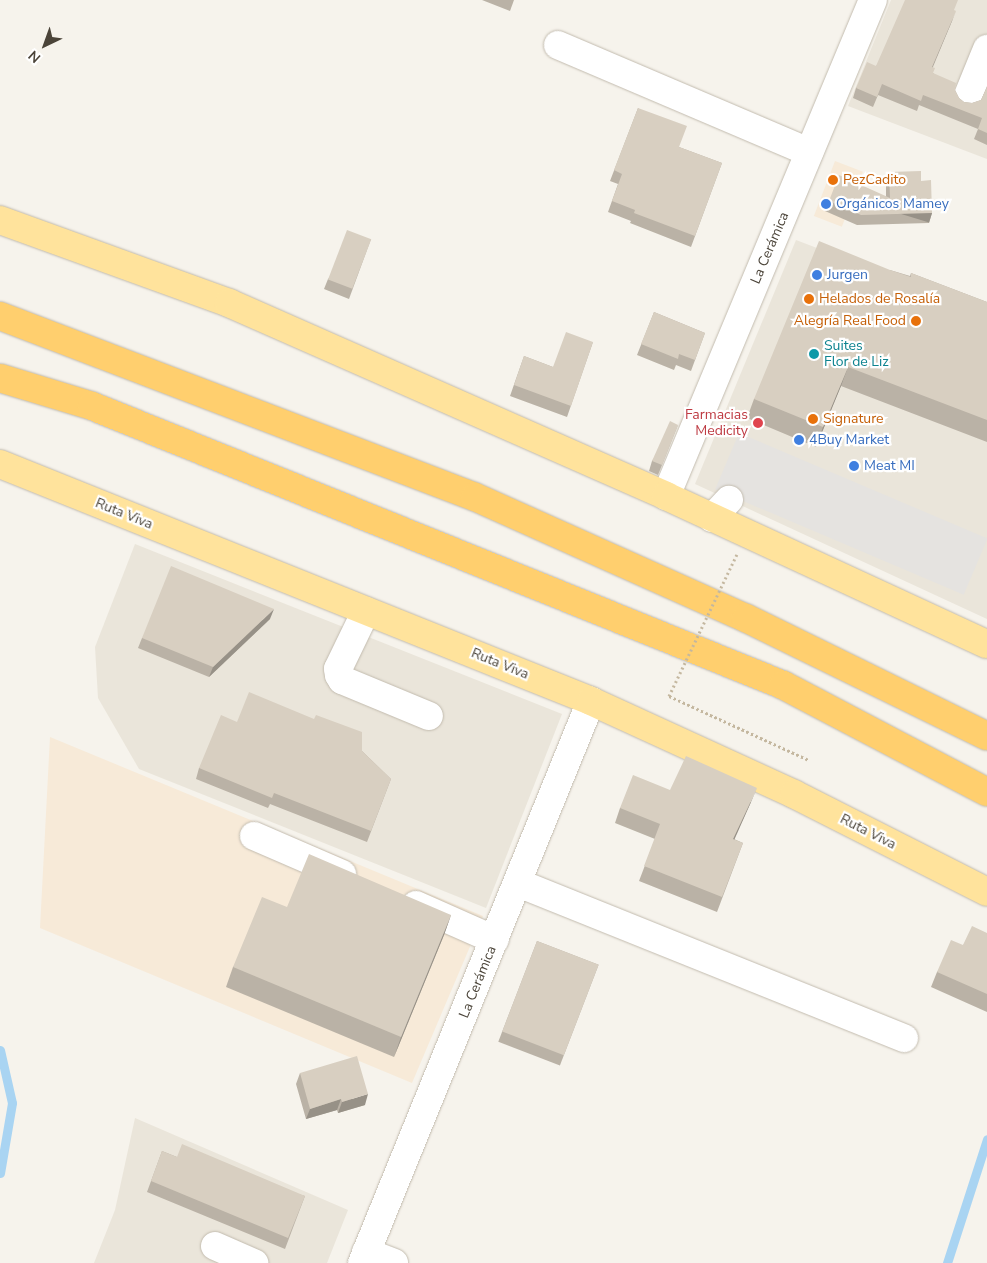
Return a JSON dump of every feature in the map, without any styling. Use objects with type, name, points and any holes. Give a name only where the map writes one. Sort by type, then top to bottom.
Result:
[{"type":"highway","points":[[0,316],[475,497],[746,618],[987,736]]},
{"type":"highway","points":[[0,378],[92,406],[783,685],[987,792]]},
{"type":"main road","points":[[0,220],[229,303],[666,496],[720,509],[987,644]]},
{"type":"main road","name":"Ruta Viva","points":[[0,464],[591,701],[794,794],[987,892]]},
{"type":"street","name":"La Cerámica","points":[[666,496],[873,0]]},
{"type":"street","points":[[558,45],[809,152]]},
{"type":"street","points":[[967,98],[987,48]]},
{"type":"street","points":[[366,611],[338,669],[338,675],[342,680],[428,716]]},
{"type":"street","name":"La Cerámica","points":[[364,1258],[591,701]]},
{"type":"street","points":[[254,836],[362,882]]},
{"type":"street","points":[[518,883],[904,1038]]},
{"type":"street","points":[[389,893],[495,940]]},
{"type":"street","points":[[215,1246],[254,1263]]},
{"type":"street","points":[[364,1258],[394,1263]]},
{"type":"path","points":[[737,554],[668,696],[809,760]]},
{"type":"shaded area","points":[[891,0],[987,0],[987,159],[848,106]]},
{"type":"shaded area","points":[[835,161],[863,172],[842,227],[814,216]]},
{"type":"shaded area","points":[[796,240],[987,313],[987,619],[695,484]]},
{"type":"shaded area","points":[[739,433],[987,538],[964,595],[715,489]]},
{"type":"shaded area","points":[[135,544],[562,714],[486,908],[139,769],[98,698],[95,647]]},
{"type":"shaded area","points":[[50,737],[483,916],[412,1083],[40,928]]},
{"type":"shaded area","points":[[135,1118],[348,1210],[327,1263],[94,1263],[115,1210]]},
{"type":"building","points":[[905,0],[958,0],[954,10],[956,11],[932,67],[935,68],[933,73],[956,83],[955,90],[959,98],[964,102],[972,103],[981,100],[987,87],[987,133],[978,129],[982,118],[923,95],[921,101],[882,84],[877,97],[856,88],[867,62],[876,66]]},
{"type":"building","points":[[638,108],[687,126],[679,147],[722,163],[695,236],[634,213],[635,210],[612,201],[622,174],[614,170]]},
{"type":"building","points":[[921,171],[921,181],[931,180],[932,213],[861,215],[829,201],[839,175],[890,198],[889,172]]},
{"type":"building","points":[[347,230],[371,239],[352,289],[328,279]]},
{"type":"building","points":[[819,241],[890,270],[911,277],[911,273],[987,302],[987,420],[848,367],[823,427],[754,399]]},
{"type":"building","points":[[654,312],[705,333],[695,360],[679,354],[678,359],[641,344]]},
{"type":"building","points":[[566,332],[593,342],[571,406],[514,385],[524,356],[553,367]]},
{"type":"building","points":[[670,421],[678,425],[662,465],[652,461]]},
{"type":"building","points":[[171,566],[274,609],[213,667],[142,638]]},
{"type":"building","points":[[249,692],[314,719],[316,715],[362,732],[362,751],[391,779],[371,831],[274,793],[272,798],[199,768],[221,715],[237,722]]},
{"type":"building","points":[[686,756],[757,788],[733,839],[743,843],[722,897],[644,866],[660,824],[620,808],[633,775],[670,790]]},
{"type":"building","points":[[309,854],[451,915],[401,1037],[233,967],[262,897],[287,907]]},
{"type":"building","points":[[972,926],[987,933],[987,994],[937,972],[951,940],[963,945]]},
{"type":"building","points":[[537,941],[599,965],[564,1055],[502,1032]]},
{"type":"building","points":[[357,1056],[368,1094],[342,1102],[341,1099],[310,1109],[300,1073]]},
{"type":"building","points":[[182,1144],[305,1196],[288,1238],[151,1181],[162,1151],[177,1157]]},
{"type":"waterway","points":[[0,1050],[12,1103],[0,1173]]},
{"type":"waterway","points":[[947,1263],[987,1139]]},
{"type":"place","name":"PezCadito","points":[[833,180]]},
{"type":"place","name":"Orgánicos Mamey","points":[[826,204]]},
{"type":"place","name":"Jurgen","points":[[817,275]]},
{"type":"place","name":"Helados de Rosalía","points":[[809,299]]},
{"type":"place","name":"Alegría Real Food","points":[[916,321]]},
{"type":"place","name":"Suites Flor de Liz","points":[[814,354]]},
{"type":"place","name":"Signature","points":[[813,419]]},
{"type":"place","name":"Farmacias Medicity","points":[[758,423]]},
{"type":"place","name":"4Buy Market","points":[[799,440]]},
{"type":"place","name":"Meat MI","points":[[854,466]]}]
